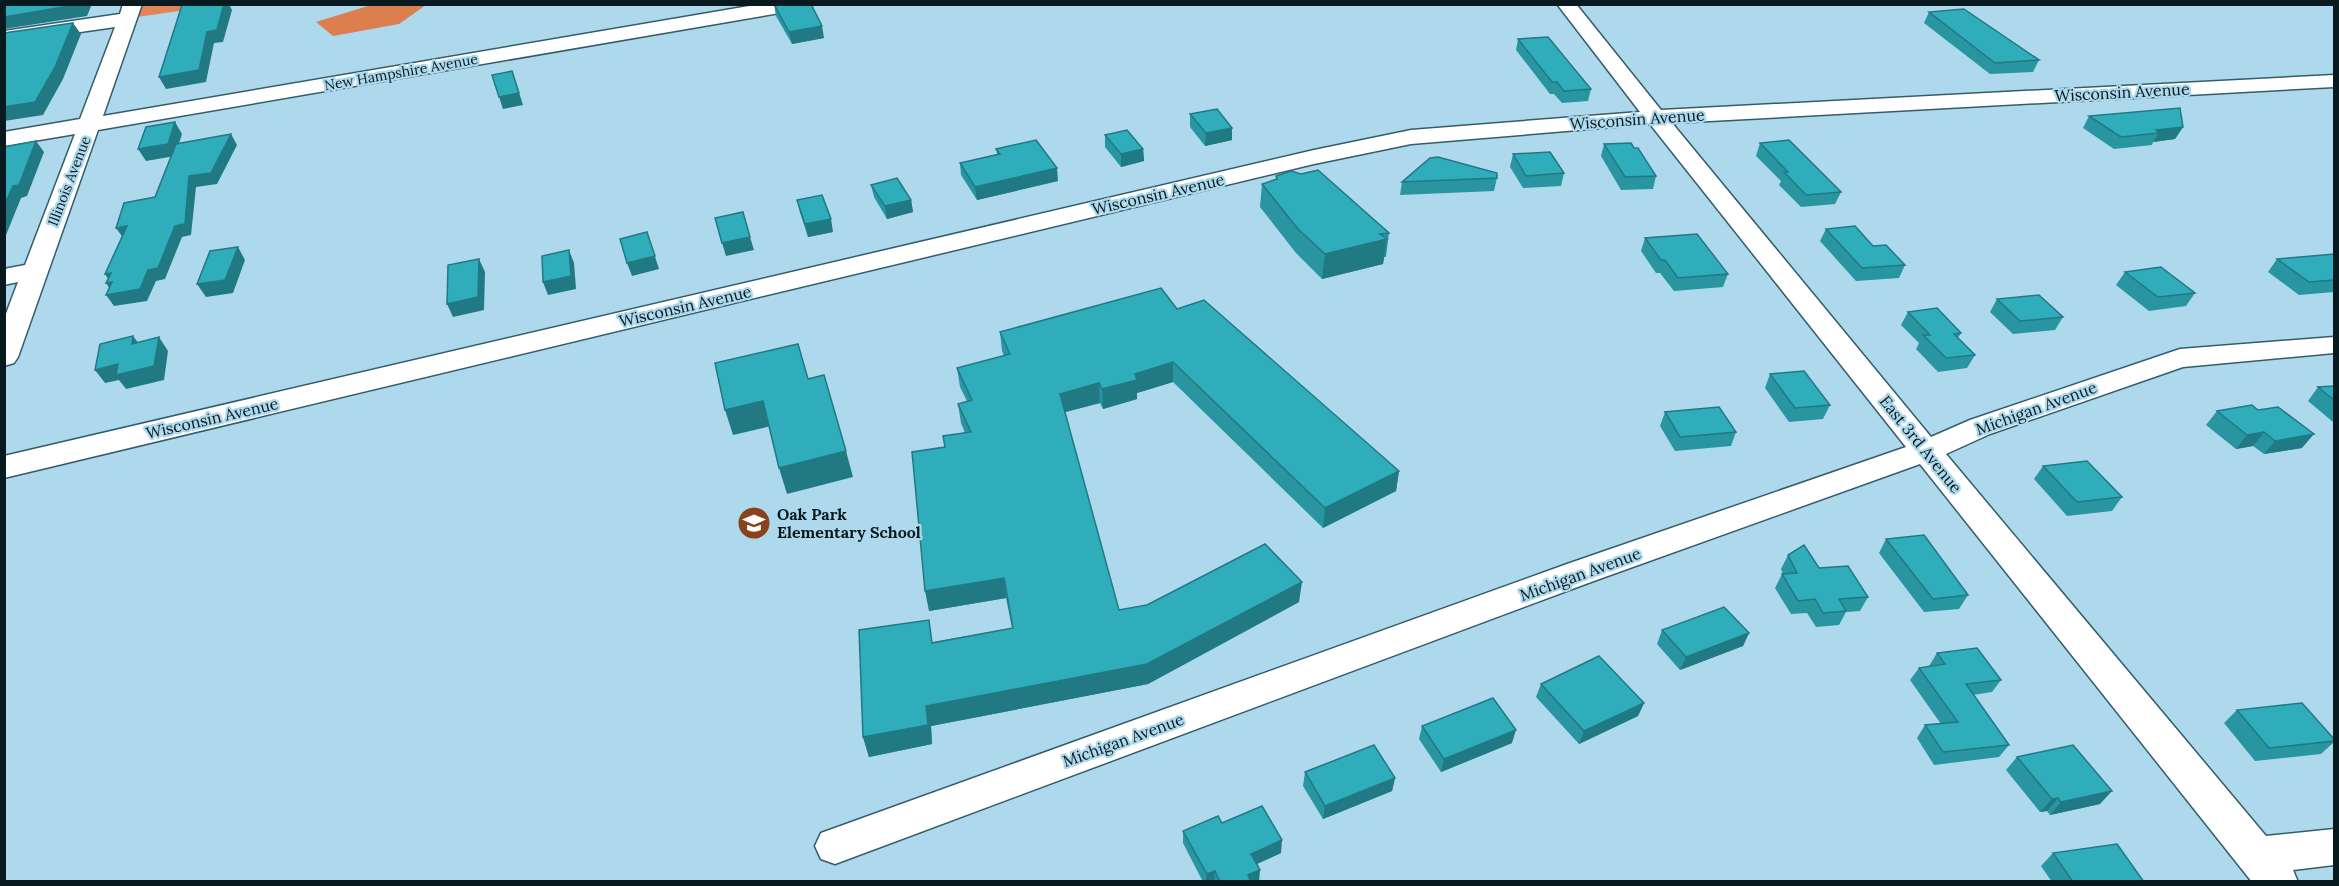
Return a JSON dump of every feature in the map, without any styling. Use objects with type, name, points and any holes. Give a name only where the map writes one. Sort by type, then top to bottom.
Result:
[{"type":"street","name":"New Hampshire Avenue","points":[[4,139],[797,4]]},
{"type":"street","name":"East 3rd Avenue","points":[[1566,4],[1654,117],[1926,451],[2041,588],[2267,869]]},
{"type":"street","name":"Illinois Avenue","points":[[4,357],[131,12]]},
{"type":"street","points":[[4,38],[131,12]]},
{"type":"street","name":"Wisconsin Avenue","points":[[4,467],[1343,150],[1411,137],[1654,117],[2334,81]]},
{"type":"street","points":[[4,277],[34,271]]},
{"type":"street","name":"Michigan Avenue","points":[[835,846],[1579,573],[1926,451],[1980,427],[2180,358],[2334,345]]},
{"type":"street","points":[[2267,869],[2334,847]]},
{"type":"shaded area","points":[[141,5],[222,5],[137,17]]},
{"type":"shaded area","points":[[371,5],[426,5],[399,24],[333,36],[316,22]]},
{"type":"building","points":[[4,4],[81,4],[4,17]]},
{"type":"building","points":[[224,4],[217,30],[207,32],[199,70],[159,77],[182,5]]},
{"type":"building","points":[[774,4],[811,4],[822,26],[789,32]]},
{"type":"building","points":[[1964,9],[2039,60],[1995,63],[1929,12]]},
{"type":"building","points":[[73,23],[55,67],[35,102],[4,107],[4,33]]},
{"type":"building","points":[[1548,37],[1591,89],[1564,91],[1557,82],[1552,82],[1518,39]]},
{"type":"building","points":[[512,71],[519,93],[499,97],[492,75]]},
{"type":"building","points":[[2180,108],[2183,127],[2156,130],[2159,133],[2121,137],[2089,116]]},
{"type":"building","points":[[1217,109],[1232,128],[1206,133],[1190,114]]},
{"type":"building","points":[[175,122],[168,144],[138,149],[146,127]]},
{"type":"building","points":[[1127,130],[1143,149],[1121,154],[1105,135]]},
{"type":"building","points":[[231,134],[211,173],[189,176],[185,224],[175,226],[158,268],[148,270],[140,289],[106,295],[112,282],[106,283],[111,273],[105,274],[127,226],[116,228],[124,203],[155,197],[176,144]]},
{"type":"building","points":[[1036,140],[1057,168],[975,187],[960,163],[1000,154],[996,149]]},
{"type":"building","points":[[1789,140],[1841,192],[1806,195],[1760,143]]},
{"type":"building","points":[[36,141],[19,185],[13,186],[4,206],[4,147]]},
{"type":"building","points":[[1631,143],[1634,148],[1638,148],[1656,176],[1625,177],[1604,144]]},
{"type":"building","points":[[1550,152],[1564,173],[1526,176],[1513,154]]},
{"type":"building","points":[[1438,157],[1497,173],[1497,178],[1402,182],[1430,158]]},
{"type":"building","points":[[1318,170],[1389,233],[1380,234],[1387,239],[1325,254],[1298,229],[1262,184],[1291,171],[1301,174]]},
{"type":"building","points":[[897,178],[911,200],[885,206],[871,185]]},
{"type":"building","points":[[822,195],[831,219],[805,224],[797,200]]},
{"type":"building","points":[[743,212],[750,237],[722,243],[715,218]]},
{"type":"building","points":[[1855,226],[1873,246],[1886,245],[1905,265],[1862,268],[1826,229]]},
{"type":"building","points":[[647,232],[655,256],[627,263],[620,239]]},
{"type":"building","points":[[1697,234],[1728,274],[1678,278],[1645,238]]},
{"type":"building","points":[[238,247],[225,280],[197,284],[210,251]]},
{"type":"building","points":[[569,250],[571,276],[543,282],[542,256]]},
{"type":"building","points":[[2334,254],[2334,280],[2309,282],[2277,259]]},
{"type":"building","points":[[479,259],[478,297],[447,304],[448,265]]},
{"type":"building","points":[[2161,267],[2195,293],[2158,297],[2125,272]]},
{"type":"building","points":[[1161,288],[1177,309],[1204,300],[1399,471],[1325,508],[1173,362],[1135,374],[1137,380],[1102,389],[1099,383],[1060,394],[1119,610],[1147,605],[1265,544],[1302,582],[1147,664],[926,706],[928,725],[863,737],[859,630],[929,620],[932,643],[1013,628],[1004,578],[925,591],[912,452],[945,447],[943,436],[971,432],[958,404],[972,400],[957,368],[1010,354],[1000,332]]},
{"type":"building","points":[[2039,295],[2063,317],[2020,321],[1997,299]]},
{"type":"building","points":[[1937,308],[1961,333],[1954,334],[1975,355],[1946,358],[1923,335],[1930,335],[1908,312]]},
{"type":"building","points":[[133,336],[132,344],[159,337],[154,366],[116,375],[118,364],[95,370],[100,344]]},
{"type":"building","points":[[798,344],[808,379],[824,375],[846,451],[779,468],[763,401],[725,410],[715,363]]},
{"type":"building","points":[[1804,371],[1830,405],[1795,408],[1770,374]]},
{"type":"building","points":[[2334,386],[2334,400],[2318,387]]},
{"type":"building","points":[[2252,405],[2258,410],[2278,407],[2314,434],[2275,441],[2264,432],[2247,435],[2217,411]]},
{"type":"building","points":[[1719,407],[1736,432],[1680,437],[1665,412]]},
{"type":"building","points":[[2087,461],[2122,497],[2077,502],[2043,466]]},
{"type":"building","points":[[1924,535],[1968,595],[1933,599],[1886,539]]},
{"type":"building","points":[[1804,545],[1819,568],[1848,566],[1868,597],[1839,599],[1846,611],[1823,613],[1815,599],[1798,601],[1782,574],[1797,573],[1788,555]]},
{"type":"building","points":[[1724,607],[1749,633],[1686,657],[1662,630]]},
{"type":"building","points":[[1977,648],[2001,680],[1966,684],[2009,745],[1943,752],[1925,725],[1958,722],[1919,668],[1945,664],[1937,653]]},
{"type":"building","points":[[1599,656],[1644,703],[1584,731],[1541,684]]},
{"type":"building","points":[[1493,698],[1516,730],[1444,759],[1422,726]]},
{"type":"building","points":[[2302,703],[2334,741],[2269,748],[2237,710]]},
{"type":"building","points":[[1374,745],[1395,778],[1325,806],[1305,772]]},
{"type":"building","points":[[2073,745],[2112,791],[2061,802],[2058,798],[2052,799],[2017,757]]},
{"type":"building","points":[[1262,806],[1282,840],[1251,854],[1260,870],[1248,875],[1250,880],[1247,882],[1220,882],[1215,871],[1207,874],[1183,831],[1218,816],[1222,823]]},
{"type":"building","points":[[2117,844],[2144,882],[2073,882],[2053,853]]},
{"type":"place","name":"Oak Park Elementary School","points":[[754,523]]}]
